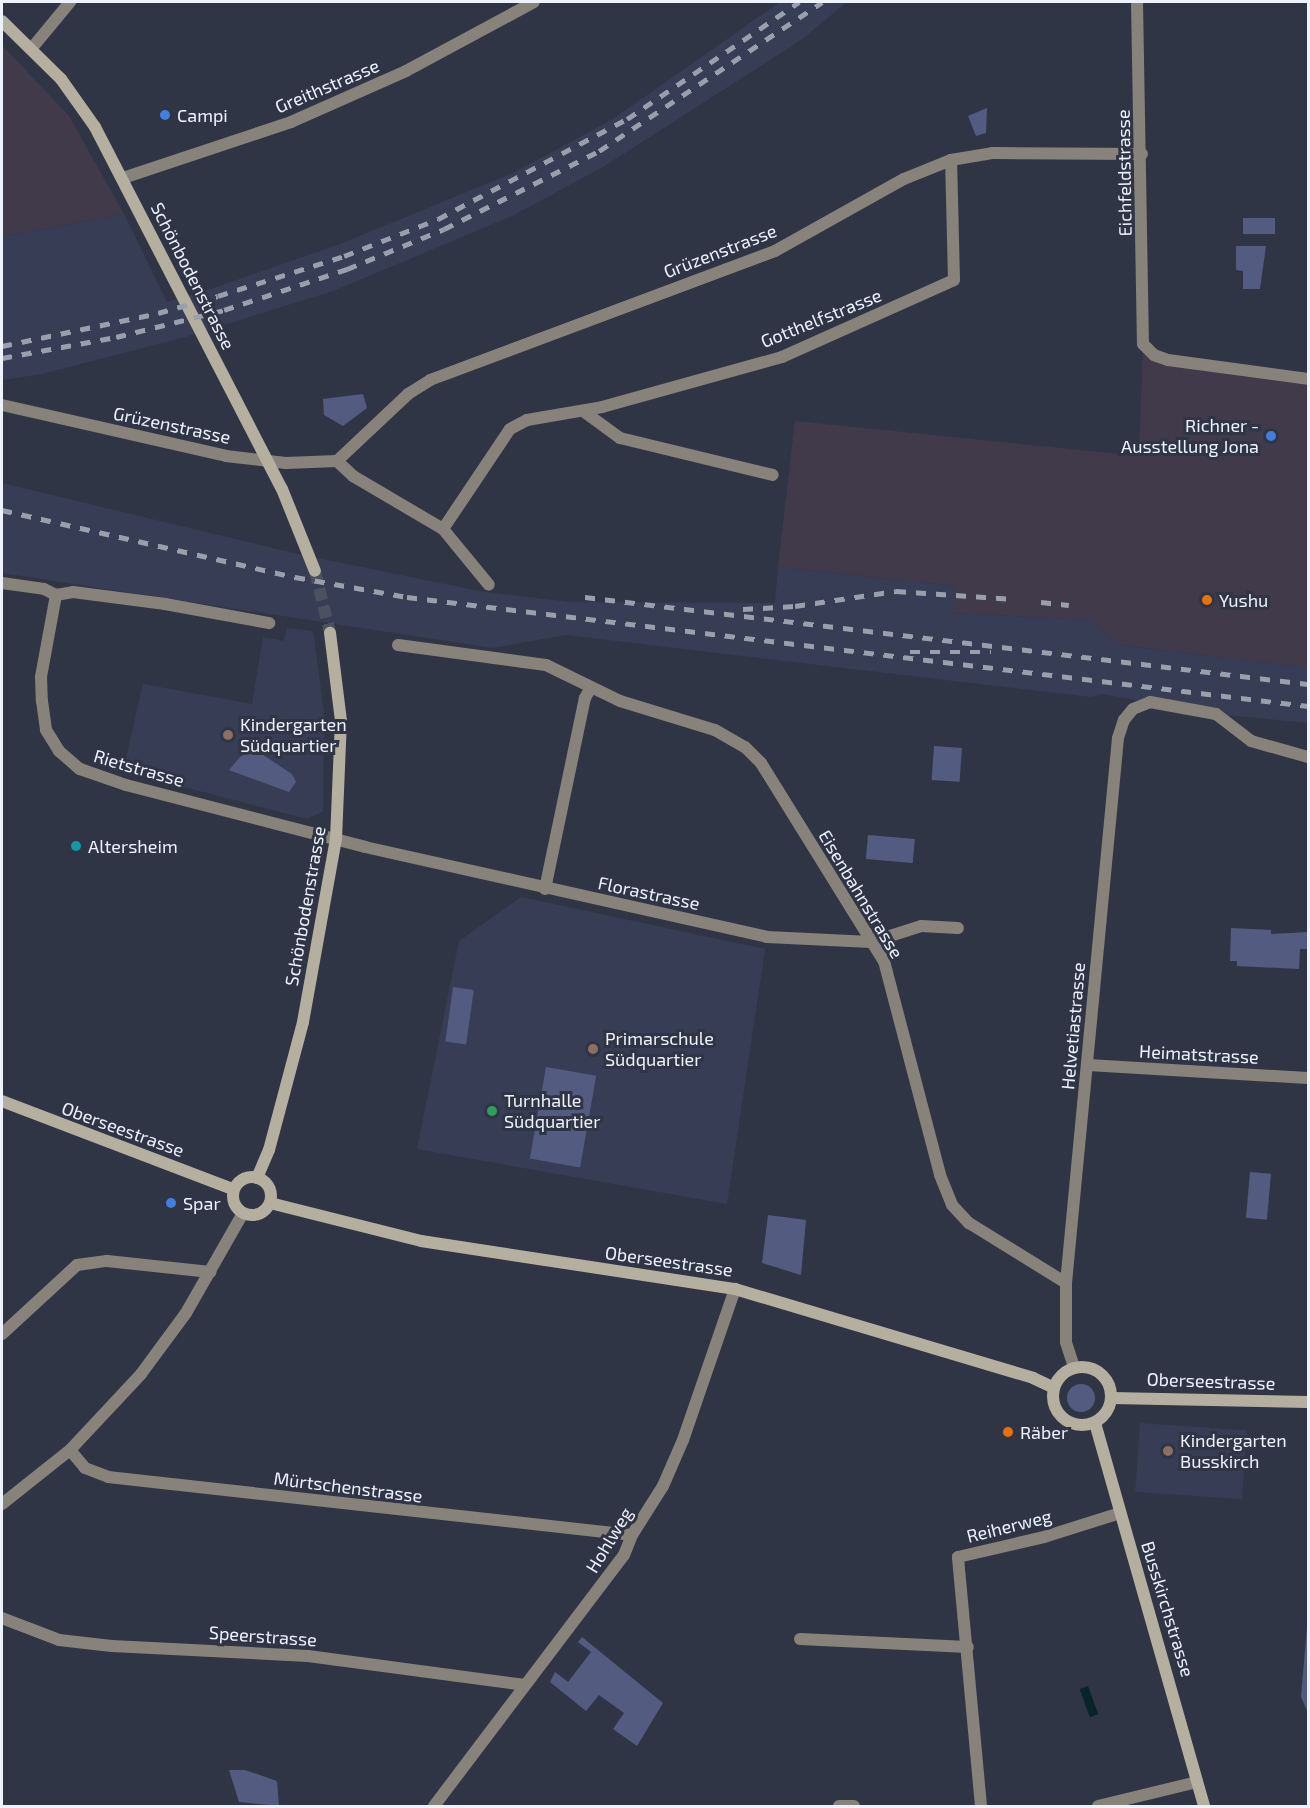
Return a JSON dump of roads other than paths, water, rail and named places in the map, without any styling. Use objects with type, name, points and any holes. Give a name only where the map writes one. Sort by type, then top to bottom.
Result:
[{"type":"street","points":[[32,48],[70,2]]},
{"type":"street","name":"Greithstrasse","points":[[123,178],[291,122],[433,58],[534,2]]},
{"type":"street","name":"Eichfeldstrasse","points":[[1137,2],[1142,154],[1143,344],[1154,355],[1168,360],[1308,379]]},
{"type":"street","name":"Schönbodenstrasse","points":[[2,21],[32,48],[86,112],[123,178],[268,461],[315,571]]},
{"type":"street","name":"Grüzenstrasse","points":[[2,405],[226,456],[268,461],[337,461],[401,399],[430,380],[775,251],[899,182],[951,160],[993,153],[1142,154]]},
{"type":"street","name":"Gotthelfstrasse","points":[[442,529],[510,429],[527,420],[583,411],[782,357],[954,280],[951,160]]},
{"type":"street","points":[[583,411],[620,438],[773,476]]},
{"type":"street","points":[[337,461],[353,476],[442,529],[489,585]]},
{"type":"street","points":[[2,583],[44,589],[56,595],[73,592],[126,598],[269,623]]},
{"type":"street","name":"Rietstrasse","points":[[56,595],[41,677],[46,730],[59,751],[80,769],[126,785],[336,839]]},
{"type":"street","name":"Schönbodenstrasse","points":[[257,1178],[269,1150],[303,1022],[336,839],[341,721],[330,633]]},
{"type":"street","name":"Eisenbahnstrasse","points":[[398,645],[546,665],[590,689],[716,730],[745,747],[761,763],[871,942],[891,984],[939,1175],[952,1205],[969,1223],[1066,1284]]},
{"type":"street","points":[[545,889],[585,698],[590,689]]},
{"type":"street","name":"Helvetiastrasse","points":[[1074,1368],[1066,1342],[1066,1284],[1118,738],[1124,720],[1133,709],[1150,702],[1216,714],[1251,741],[1308,758]]},
{"type":"street","name":"Florastrasse","points":[[336,839],[545,889],[767,937],[871,942],[921,926],[958,928]]},
{"type":"street","name":"Heimatstrasse","points":[[1088,1065],[1308,1078]]},
{"type":"street","name":"Oberseestrasse","points":[[2,1101],[233,1190]]},
{"type":"street","points":[[257,1178],[269,1187],[270,1203],[259,1214],[243,1213],[234,1203],[233,1190],[243,1179],[257,1178]]},
{"type":"street","name":"Oberseestrasse","points":[[270,1203],[420,1241],[735,1289],[1033,1378],[1053,1389]]},
{"type":"street","points":[[2,1504],[70,1450],[141,1374],[210,1272],[243,1213]]},
{"type":"street","points":[[2,1334],[77,1265],[107,1261],[210,1272]]},
{"type":"street","name":"Hohlweg","points":[[434,1806],[613,1572],[632,1534],[663,1486],[683,1440],[735,1289]]},
{"type":"street","points":[[1074,1368],[1094,1369],[1102,1374],[1112,1398],[1109,1410],[1095,1423],[1077,1425],[1060,1416],[1055,1408],[1053,1389],[1058,1379],[1074,1368]]},
{"type":"street","name":"Oberseestrasse","points":[[1112,1398],[1308,1402]]},
{"type":"street","name":"Busskirchstrasse","points":[[1095,1423],[1162,1650],[1204,1806]]},
{"type":"street","name":"Mürtschenstrasse","points":[[70,1450],[85,1468],[108,1477],[632,1534]]},
{"type":"street","name":"Reiherweg","points":[[981,1806],[958,1557],[1018,1544],[1120,1513]]},
{"type":"street","name":"Speerstrasse","points":[[2,1618],[59,1640],[308,1656],[525,1685]]},
{"type":"street","points":[[800,1639],[968,1647]]},
{"type":"street","points":[[1098,1806],[1197,1782]]},
{"type":"street","points":[[839,1806],[854,1806]]},
{"type":"tunnel","points":[[315,571],[330,633]]},
{"type":"railway","points":[[2,346],[158,313],[218,296],[344,256],[438,219],[627,119],[799,2]]},
{"type":"railway","points":[[2,358],[116,337],[224,310],[347,269],[444,229],[599,151],[822,2]]},
{"type":"railway","points":[[2,510],[295,577],[407,597],[1308,706]]},
{"type":"railway","points":[[743,609],[795,606],[896,591],[1014,599]]},
{"type":"railway","points":[[585,597],[1308,684]]},
{"type":"railway","points":[[1041,602],[1069,605]]},
{"type":"railway","points":[[910,652],[991,652]]},
{"type":"place","name":"Campi","points":[[165,115]]},
{"type":"place","name":"Richner - Ausstellung Jona","points":[[1271,436]]},
{"type":"place","name":"Yushu","points":[[1207,600]]},
{"type":"place","name":"Kindergarten Südquartier","points":[[228,735]]},
{"type":"place","name":"Altersheim","points":[[76,846]]},
{"type":"place","name":"Primarschule Südquartier","points":[[593,1049]]},
{"type":"place","name":"Turnhalle Südquartier","points":[[492,1111]]},
{"type":"place","name":"Spar","points":[[171,1203]]},
{"type":"place","name":"Räber","points":[[1008,1432]]},
{"type":"place","name":"Kindergarten Busskirch","points":[[1168,1451]]}]
